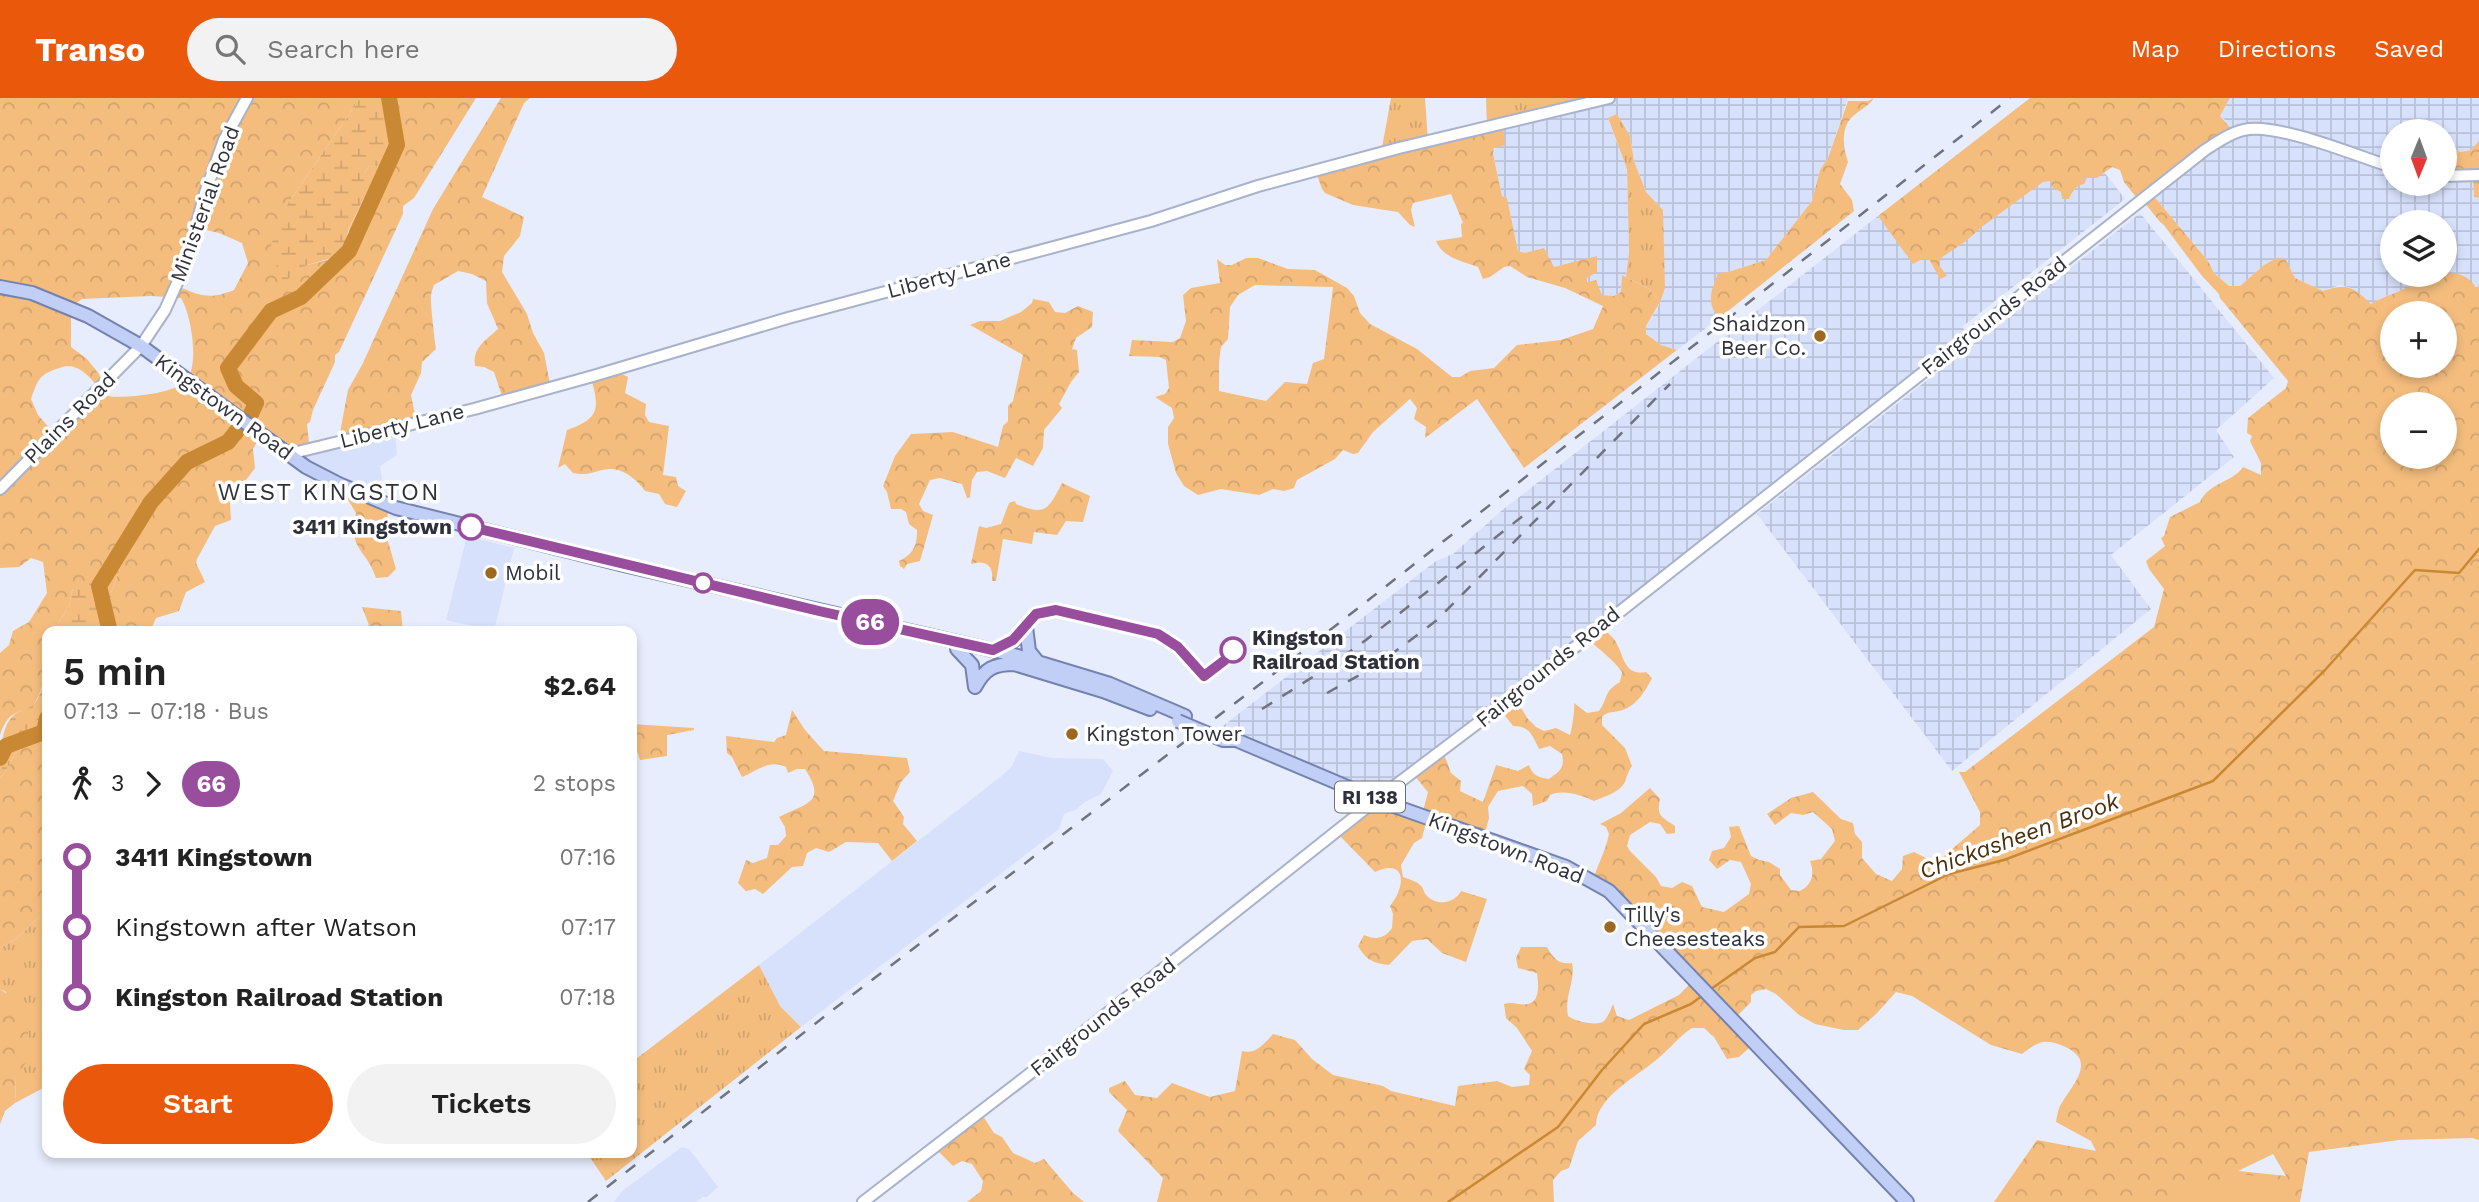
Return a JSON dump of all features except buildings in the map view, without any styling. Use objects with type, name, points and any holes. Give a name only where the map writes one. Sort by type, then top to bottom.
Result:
[{"type":"main road","name":"Kingstown Road","points":[[0,286],[32,293],[88,316],[141,346],[306,467],[396,508],[1037,661],[1110,684],[1182,718],[1376,800],[1583,875],[1623,903],[1907,1202]]},
{"type":"main road","name":"Kingstown Road","points":[[819,611],[834,618],[1015,664],[1182,718]]},
{"type":"main road","points":[[993,650],[1013,640],[1026,627],[1030,651],[1037,661]]},
{"type":"main road","points":[[957,649],[972,665],[975,687],[981,676],[991,667],[1015,664]]},
{"type":"street","name":"Ministerial Road","points":[[141,346],[164,310],[186,263],[202,201],[224,140],[247,98]]},
{"type":"street","name":"Liberty Lane","points":[[289,454],[593,376],[788,318],[1151,221],[1271,183],[1399,148],[1609,98]]},
{"type":"street","name":"Fairgrounds Road","points":[[863,1202],[1071,1042],[1376,800],[1499,707],[2205,150],[2234,133],[2259,129],[2287,134],[2380,163]]},
{"type":"street","points":[[2457,176],[2479,175]]},
{"type":"street","name":"Plains Road","points":[[0,489],[141,346]]},
{"type":"shaded area","points":[[1611,98],[1848,98],[1828,158],[1820,170],[1812,201],[1766,260],[1728,272],[1713,309],[1717,316],[1677,350],[1661,345],[1646,334],[1646,326],[1659,305],[1663,210],[1646,192],[1634,161],[1630,136],[1608,119],[1627,169],[1629,252],[1626,277],[1622,275],[1621,292],[1614,296],[1602,295],[1593,282],[1586,282],[1592,274],[1554,267],[1518,251],[1507,198],[1502,196],[1493,154],[1503,126]]},
{"type":"shaded area","points":[[2230,98],[2479,98],[2479,141],[2471,150],[2457,151],[2457,119],[2380,119],[2380,196],[2457,196],[2457,176],[2473,176],[2474,196],[2479,198],[2479,287],[2457,277],[2457,210],[2380,210],[2380,287],[2413,287],[2371,304],[2351,288],[2340,285],[2323,291],[2295,278],[2286,260],[2264,265],[2240,286],[2229,286],[2214,273],[2208,261],[2152,194],[2225,120],[2220,116]]},
{"type":"shaded area","points":[[2084,146],[2125,199],[1962,327],[1969,335],[1381,798],[1215,732],[1436,561],[1453,554],[1500,512],[1878,216],[1880,219]]},
{"type":"shaded area","points":[[2140,213],[2274,378],[2216,430],[2234,457],[2111,555],[2151,609],[1952,771],[1757,514]]},
{"type":"shaded area","points":[[394,425],[397,455],[380,466],[382,478],[373,496],[289,448]]},
{"type":"shaded area","points":[[467,536],[514,548],[495,626],[472,626],[446,620]]},
{"type":"shaded area","points":[[1019,751],[1051,758],[1103,759],[1113,771],[1101,794],[1064,814],[1059,829],[801,1027],[780,1006],[759,965],[1004,774],[1012,766]]},
{"type":"shaded area","points":[[682,1147],[689,1149],[718,1187],[707,1197],[696,1202],[614,1202],[622,1191]]},
{"type":"green space","points":[[0,98],[360,98],[285,208],[281,283],[307,265],[332,259],[349,235],[349,229],[364,198],[364,173],[369,166],[391,167],[400,153],[396,144],[392,101],[394,98],[476,98],[414,198],[403,206],[403,214],[339,352],[335,355],[335,362],[307,424],[309,443],[289,448],[263,432],[253,449],[255,468],[246,480],[229,486],[231,520],[215,526],[197,559],[196,563],[205,582],[186,592],[179,611],[156,618],[153,626],[110,626],[111,593],[123,561],[133,547],[132,540],[122,546],[105,569],[72,591],[69,607],[56,626],[42,626],[42,685],[36,700],[29,708],[10,717],[0,735],[0,653],[9,645],[13,631],[29,622],[47,593],[43,562],[31,558],[19,567],[0,568]],"holes":[[[197,228],[219,233],[242,243],[248,263],[234,290],[205,296],[177,286]],[[151,296],[181,298],[193,340],[193,364],[190,373],[186,381],[171,389],[125,397],[107,396],[99,374],[87,359],[71,347],[71,307],[82,299]],[[66,366],[85,373],[100,389],[54,433],[38,415],[31,399],[36,385],[46,373]]]},
{"type":"green space","points":[[360,98],[394,98],[392,102],[399,161],[391,167],[369,166],[364,173],[364,198],[349,228],[343,251],[332,258],[307,265],[281,284],[271,245],[285,208]]},
{"type":"green space","points":[[501,98],[530,98],[524,103],[482,197],[524,217],[520,236],[504,256],[502,272],[527,314],[544,353],[550,384],[502,396],[494,372],[475,366],[478,349],[498,329],[487,303],[486,281],[458,271],[434,285],[432,292],[436,349],[422,362],[421,373],[411,395],[416,419],[339,438],[348,390],[363,363],[433,209]]},
{"type":"green space","points":[[1391,98],[1425,98],[1428,142],[1381,153]]},
{"type":"green space","points":[[1486,98],[1611,98],[1487,128]]},
{"type":"green space","points":[[1874,98],[1848,122],[1844,132],[1848,162],[1840,184],[1852,200],[1854,211],[1723,315],[1717,316],[1711,300],[1718,273],[1766,260],[1812,201],[1820,170],[1828,158],[1848,101],[1868,101]]},
{"type":"green space","points":[[2030,98],[2230,98],[2220,116],[2232,130],[2152,194],[2208,261],[2214,273],[2229,286],[2240,286],[2264,265],[2277,258],[2286,260],[2295,278],[2323,291],[2338,287],[2349,288],[2371,304],[2406,287],[2457,287],[2457,274],[2479,287],[2479,1140],[2399,1140],[2309,1152],[2300,1202],[1994,1202],[2037,1140],[2096,1151],[2091,1141],[2056,1122],[2060,1106],[2080,1073],[2079,1058],[2073,1051],[2049,1042],[2036,1044],[2022,1054],[1991,1045],[1912,996],[1896,992],[1858,1030],[1844,1030],[1815,1024],[1766,989],[1751,995],[1751,1002],[1736,1017],[1756,1042],[1739,1057],[1727,1059],[1714,1037],[1704,1028],[1692,1028],[1612,1094],[1598,1114],[1596,1125],[1578,1141],[1569,1168],[1561,1171],[1553,1180],[1554,1202],[1157,1202],[1163,1178],[1118,1131],[1127,1110],[1109,1092],[1109,1088],[1125,1081],[1135,1095],[1157,1098],[1172,1083],[1210,1097],[1235,1091],[1242,1051],[1255,1050],[1273,1034],[1295,1040],[1312,1059],[1333,1075],[1455,1106],[1458,1086],[1497,1081],[1512,1087],[1529,1085],[1530,1075],[1524,1069],[1532,1051],[1517,1028],[1506,1018],[1504,1004],[1528,1004],[1537,996],[1537,973],[1518,968],[1516,958],[1521,947],[1547,947],[1557,960],[1572,963],[1568,1016],[1586,1023],[1604,1021],[1613,1004],[1617,1016],[1629,1020],[1679,995],[1696,978],[1594,877],[1609,834],[1606,827],[1600,824],[1621,813],[1650,788],[1660,799],[1660,813],[1663,818],[1675,826],[1675,833],[1667,834],[1660,824],[1650,822],[1630,835],[1627,846],[1661,886],[1672,888],[1682,882],[1692,886],[1702,907],[1724,912],[1749,894],[1751,884],[1741,862],[1730,860],[1717,869],[1709,860],[1712,851],[1724,848],[1731,837],[1729,827],[1739,826],[1751,856],[1780,869],[1780,875],[1791,890],[1800,891],[1810,882],[1810,861],[1821,859],[1835,841],[1832,829],[1813,812],[1803,815],[1791,813],[1775,825],[1767,814],[1791,798],[1813,792],[1841,819],[1853,823],[1855,834],[1862,842],[1862,858],[1876,874],[1892,881],[1902,869],[1903,856],[1914,852],[1930,860],[1944,856],[1980,825],[1980,812],[1959,772],[1965,772],[2154,627],[2164,589],[2146,561],[2165,546],[2161,538],[2170,517],[2200,502],[2209,491],[2243,467],[2261,475],[2261,463],[2250,441],[2252,436],[2247,433],[2248,418],[2286,388],[2288,381],[2163,224],[2124,182],[2120,170],[2112,167],[2097,178],[2087,178],[2069,199],[2062,199],[2061,192],[2053,188],[2050,181],[2043,182],[1941,258],[1939,265],[1947,276],[1940,279],[1929,259],[1913,264],[1878,216]],"holes":[[[2273,1154],[2286,1176],[2239,1171]]]},
{"type":"green space","points":[[1617,114],[1630,136],[1634,161],[1646,192],[1663,210],[1665,288],[1660,302],[1649,289],[1626,277],[1629,252],[1627,169],[1608,118]]},
{"type":"green space","points":[[1503,126],[1505,145],[1494,148],[1493,154],[1502,196],[1507,198],[1518,251],[1525,253],[1544,248],[1554,267],[1597,256],[1597,272],[1587,278],[1587,282],[1596,280],[1602,295],[1614,296],[1621,292],[1622,275],[1649,289],[1660,302],[1646,326],[1646,334],[1661,345],[1677,350],[1524,468],[1477,399],[1425,438],[1426,427],[1414,419],[1417,408],[1410,399],[1373,432],[1358,453],[1343,450],[1335,459],[1297,480],[1294,488],[1284,491],[1273,489],[1259,495],[1221,489],[1198,495],[1184,486],[1176,473],[1168,444],[1168,427],[1174,418],[1172,408],[1155,397],[1165,394],[1169,388],[1166,360],[1160,357],[1129,356],[1132,340],[1173,342],[1180,338],[1186,321],[1183,295],[1191,288],[1220,283],[1217,259],[1225,265],[1232,265],[1246,258],[1258,258],[1288,269],[1315,270],[1347,288],[1354,296],[1360,313],[1370,324],[1417,349],[1452,377],[1494,368],[1517,345],[1561,340],[1593,329],[1603,306],[1565,288],[1527,277],[1510,266],[1483,279],[1478,267],[1448,255],[1436,241],[1462,237],[1463,223],[1451,194],[1413,203],[1411,210],[1415,227],[1398,212],[1353,205],[1325,193],[1316,172]],"holes":[[[1255,285],[1333,287],[1324,359],[1313,363],[1307,384],[1285,382],[1266,401],[1219,391],[1221,347],[1228,339],[1230,307],[1238,295]]]},
{"type":"green space","points":[[2479,141],[2479,198],[2474,197],[2473,176],[2457,176],[2457,151],[2471,150]]},
{"type":"green space","points":[[1033,299],[1049,302],[1055,312],[1065,313],[1078,306],[1093,312],[1092,327],[1076,338],[1072,349],[1077,350],[1079,372],[1059,404],[1062,408],[1044,430],[1043,448],[1033,466],[1016,458],[1005,478],[987,471],[977,472],[972,480],[970,497],[967,498],[962,484],[940,478],[930,480],[919,504],[923,511],[933,515],[920,561],[907,564],[904,569],[899,561],[914,548],[917,530],[909,524],[906,512],[891,509],[883,486],[895,456],[911,434],[953,432],[998,447],[1003,426],[1008,421],[1008,406],[1013,401],[1023,355],[970,325],[980,321],[1000,321],[1021,312]]},
{"type":"green space","points":[[612,369],[628,377],[625,393],[646,404],[645,415],[649,422],[669,426],[663,475],[676,477],[678,486],[686,491],[677,507],[665,504],[659,494],[645,491],[622,471],[607,469],[579,474],[573,473],[565,464],[558,468],[567,430],[587,421],[595,410],[590,374]]},
{"type":"green space","points":[[1062,483],[1090,496],[1083,522],[1066,521],[1057,535],[1034,532],[1032,544],[1003,539],[996,581],[992,581],[992,571],[988,565],[981,562],[971,564],[979,526],[986,528],[1001,524],[1009,503],[1015,501],[1016,504],[1034,510],[1045,508]]},
{"type":"green space","points":[[346,485],[388,502],[387,538],[396,569],[388,577],[376,578],[356,543],[356,513],[347,498]]},
{"type":"green space","points":[[127,539],[134,542],[123,561],[111,593],[110,626],[56,626],[69,607],[72,591],[88,578],[105,570]]},
{"type":"green space","points":[[362,607],[401,611],[402,626],[369,625]]},
{"type":"green space","points":[[1601,626],[1616,641],[1629,669],[1639,673],[1646,672],[1652,678],[1635,703],[1602,717],[1602,725],[1625,748],[1632,766],[1625,782],[1611,794],[1594,801],[1578,795],[1555,793],[1550,795],[1547,801],[1533,806],[1532,794],[1523,786],[1498,791],[1488,807],[1489,818],[1485,833],[1427,818],[1422,838],[1414,843],[1401,865],[1403,877],[1422,887],[1426,895],[1435,901],[1450,901],[1461,891],[1487,899],[1466,962],[1442,953],[1427,939],[1412,941],[1389,965],[1367,958],[1358,946],[1364,935],[1380,938],[1392,928],[1393,914],[1390,906],[1399,891],[1400,876],[1393,868],[1375,872],[1337,833],[1373,802],[1422,815],[1428,792],[1413,774],[1444,754],[1451,773],[1461,781],[1460,791],[1483,802],[1496,765],[1518,771],[1529,765],[1534,774],[1545,779],[1556,774],[1562,766],[1562,754],[1550,746],[1539,749],[1530,732],[1513,726],[1500,709],[1514,697],[1536,727],[1544,731],[1556,728],[1570,735],[1574,703],[1587,713],[1599,711],[1609,692],[1620,682],[1622,672],[1587,638]]},
{"type":"green space","points":[[42,685],[42,731],[15,754],[0,777],[4,731],[12,717],[35,703]]},
{"type":"green space","points":[[792,710],[824,751],[907,758],[910,772],[901,782],[893,801],[904,817],[903,824],[917,841],[892,861],[878,843],[846,842],[829,852],[816,848],[807,853],[803,866],[792,867],[763,894],[755,889],[746,891],[738,883],[746,860],[753,863],[767,858],[770,845],[778,845],[786,836],[785,827],[779,817],[805,805],[814,795],[814,789],[805,769],[788,773],[786,767],[774,764],[742,777],[732,757],[727,753],[726,736],[774,742],[786,735]]},
{"type":"green space","points":[[637,724],[694,728],[667,735],[667,756],[640,760],[637,751]]},
{"type":"green space","points":[[42,731],[42,915],[16,939],[0,948],[0,777],[15,754]]},
{"type":"green space","points":[[42,915],[42,1089],[15,1103],[16,1076],[6,992],[0,989],[0,948],[16,939]]},
{"type":"green space","points":[[759,965],[780,1006],[801,1027],[637,1157],[637,1058]]},
{"type":"green space","points":[[0,989],[18,1002],[34,1052],[16,1076],[15,1103],[5,1111],[0,1124]]},
{"type":"green space","points":[[981,1113],[994,1133],[1002,1137],[1013,1153],[1035,1163],[1044,1159],[1084,1202],[967,1202],[981,1191],[983,1181],[972,1164],[962,1161],[953,1166],[935,1148]]},
{"type":"green space","points":[[590,1158],[635,1158],[606,1181]]},
{"type":"green space","points":[[2237,1173],[2281,1181],[2276,1202],[2174,1202],[2192,1189]]},
{"type":"waterway","points":[[250,416],[256,403],[236,386],[228,368],[271,311],[301,297],[349,251],[397,145],[389,98]]},
{"type":"waterway","points":[[109,626],[99,586],[151,502],[187,462],[228,442],[240,427]]},
{"type":"waterway","name":"Chickasheen Brook","points":[[1711,989],[1755,958],[1775,952],[1799,927],[1844,926],[1949,874],[2004,860],[2213,781],[2325,670],[2415,570],[2459,573],[2479,549]]},
{"type":"waterway","points":[[0,758],[6,746],[42,733]]},
{"type":"waterway","name":"Chickasheen Brook","points":[[1448,1202],[1558,1127],[1602,1070],[1644,1024],[1691,1004],[1703,995]]},
{"type":"railway","points":[[588,1202],[834,1009],[1293,659],[2010,98]]},
{"type":"railway","points":[[1327,693],[1376,666],[1437,620],[1670,384]]},
{"type":"railway","points":[[1262,709],[1366,640],[1548,496]]},
{"type":"bus line","name":"66","points":[[471,527],[993,650],[1013,640],[1036,614],[1044,610],[1084,615],[1158,634],[1178,647],[1204,676],[1225,660],[1233,650]]},
{"type":"place","name":"Shaidzon Beer Co.","points":[[1820,336]]},
{"type":"place","name":"3411 Kingstown","points":[[471,527]]},
{"type":"place","name":"Mobil","points":[[491,573]]},
{"type":"place","name":"Kingston Railroad Station","points":[[1233,650]]},
{"type":"place","name":"Kingston Tower","points":[[1072,734]]},
{"type":"place","name":"Tilly's Cheesesteaks","points":[[1610,927]]},
{"type":"district","name":"WEST KINGSTON","points":[[329,492]]}]
